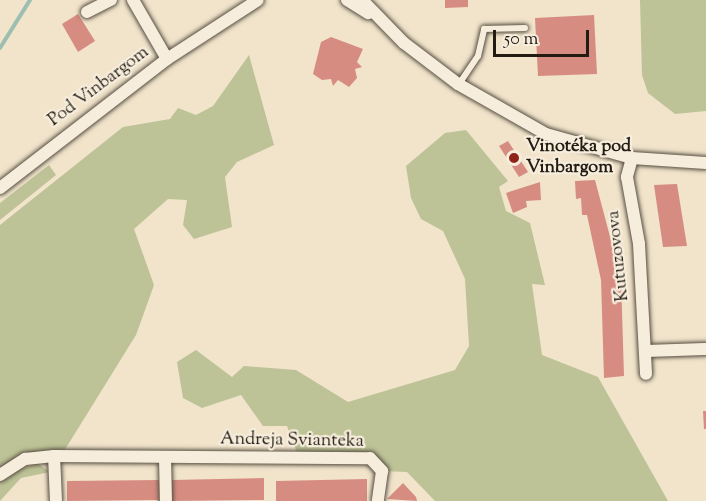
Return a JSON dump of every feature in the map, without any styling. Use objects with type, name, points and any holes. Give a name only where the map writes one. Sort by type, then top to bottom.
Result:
[{"type":"street","points":[[87,12],[111,0]]},
{"type":"street","points":[[133,0],[167,58]]},
{"type":"street","name":"Pod Vinbargom","points":[[224,20],[244,0]]},
{"type":"street","name":"Pod Vinbargom","points":[[0,188],[167,58],[258,0]]},
{"type":"street","points":[[347,0],[381,22],[458,84],[546,134],[632,158],[706,164]]},
{"type":"street","points":[[362,0],[381,22]]},
{"type":"street","name":"Kutuzovova","points":[[632,158],[627,177],[639,244],[646,374]]},
{"type":"street","points":[[645,351],[706,350]]},
{"type":"street","points":[[54,456],[56,501]]},
{"type":"street","name":"Andreja Svianteka","points":[[0,475],[25,459],[54,456],[370,458],[382,471],[378,501]]},
{"type":"street","points":[[165,458],[166,501]]},
{"type":"lane","points":[[458,84],[478,56],[484,30],[525,27]]},
{"type":"green space","points":[[640,0],[706,0],[706,111],[675,114],[648,93],[642,75]]},
{"type":"green space","points":[[249,55],[274,145],[237,162],[225,177],[232,227],[194,239],[183,225],[187,200],[168,199],[134,229],[154,285],[136,335],[61,456],[25,459],[15,471],[37,463],[50,472],[21,478],[0,501],[0,225],[123,127],[170,119],[178,108],[196,115],[213,106]]},
{"type":"green space","points":[[466,130],[508,181],[499,187],[506,211],[530,223],[545,285],[532,284],[542,355],[598,377],[668,501],[435,501],[407,472],[382,471],[376,462],[299,458],[287,426],[263,426],[241,395],[202,408],[183,398],[177,362],[196,350],[232,377],[244,366],[296,370],[348,402],[455,370],[469,346],[465,279],[443,231],[421,219],[411,198],[406,166],[445,133]]},
{"type":"green space","points":[[49,165],[56,175],[0,220],[0,203]]},
{"type":"building","points":[[445,0],[468,0],[468,7],[445,8]]},
{"type":"building","points":[[78,14],[95,41],[78,52],[62,24]]},
{"type":"building","points":[[594,15],[597,74],[538,76],[535,18]]},
{"type":"building","points":[[331,37],[363,49],[357,62],[362,67],[355,69],[357,78],[349,87],[338,80],[333,86],[331,79],[322,80],[313,74],[321,42]]},
{"type":"building","points":[[508,141],[528,172],[519,177],[499,146]]},
{"type":"building","points":[[595,180],[621,278],[624,376],[604,378],[601,280],[587,215],[582,215],[581,198],[576,199],[575,181]]},
{"type":"building","points":[[540,182],[541,200],[526,201],[527,207],[513,213],[506,193]]},
{"type":"building","points":[[677,184],[687,246],[663,247],[654,185]]},
{"type":"building","points":[[703,411],[706,411],[706,429],[704,429]]},
{"type":"building","points":[[264,478],[264,500],[172,501],[172,480]]},
{"type":"building","points":[[367,479],[367,501],[276,501],[276,481]]},
{"type":"building","points":[[159,480],[159,500],[67,501],[67,481]]},
{"type":"building","points":[[403,483],[416,497],[417,501],[387,499]]},
{"type":"waterway","points":[[0,48],[30,0]]},
{"type":"place","name":"Vinotéka pod Vinbargom","points":[[514,158]]}]
